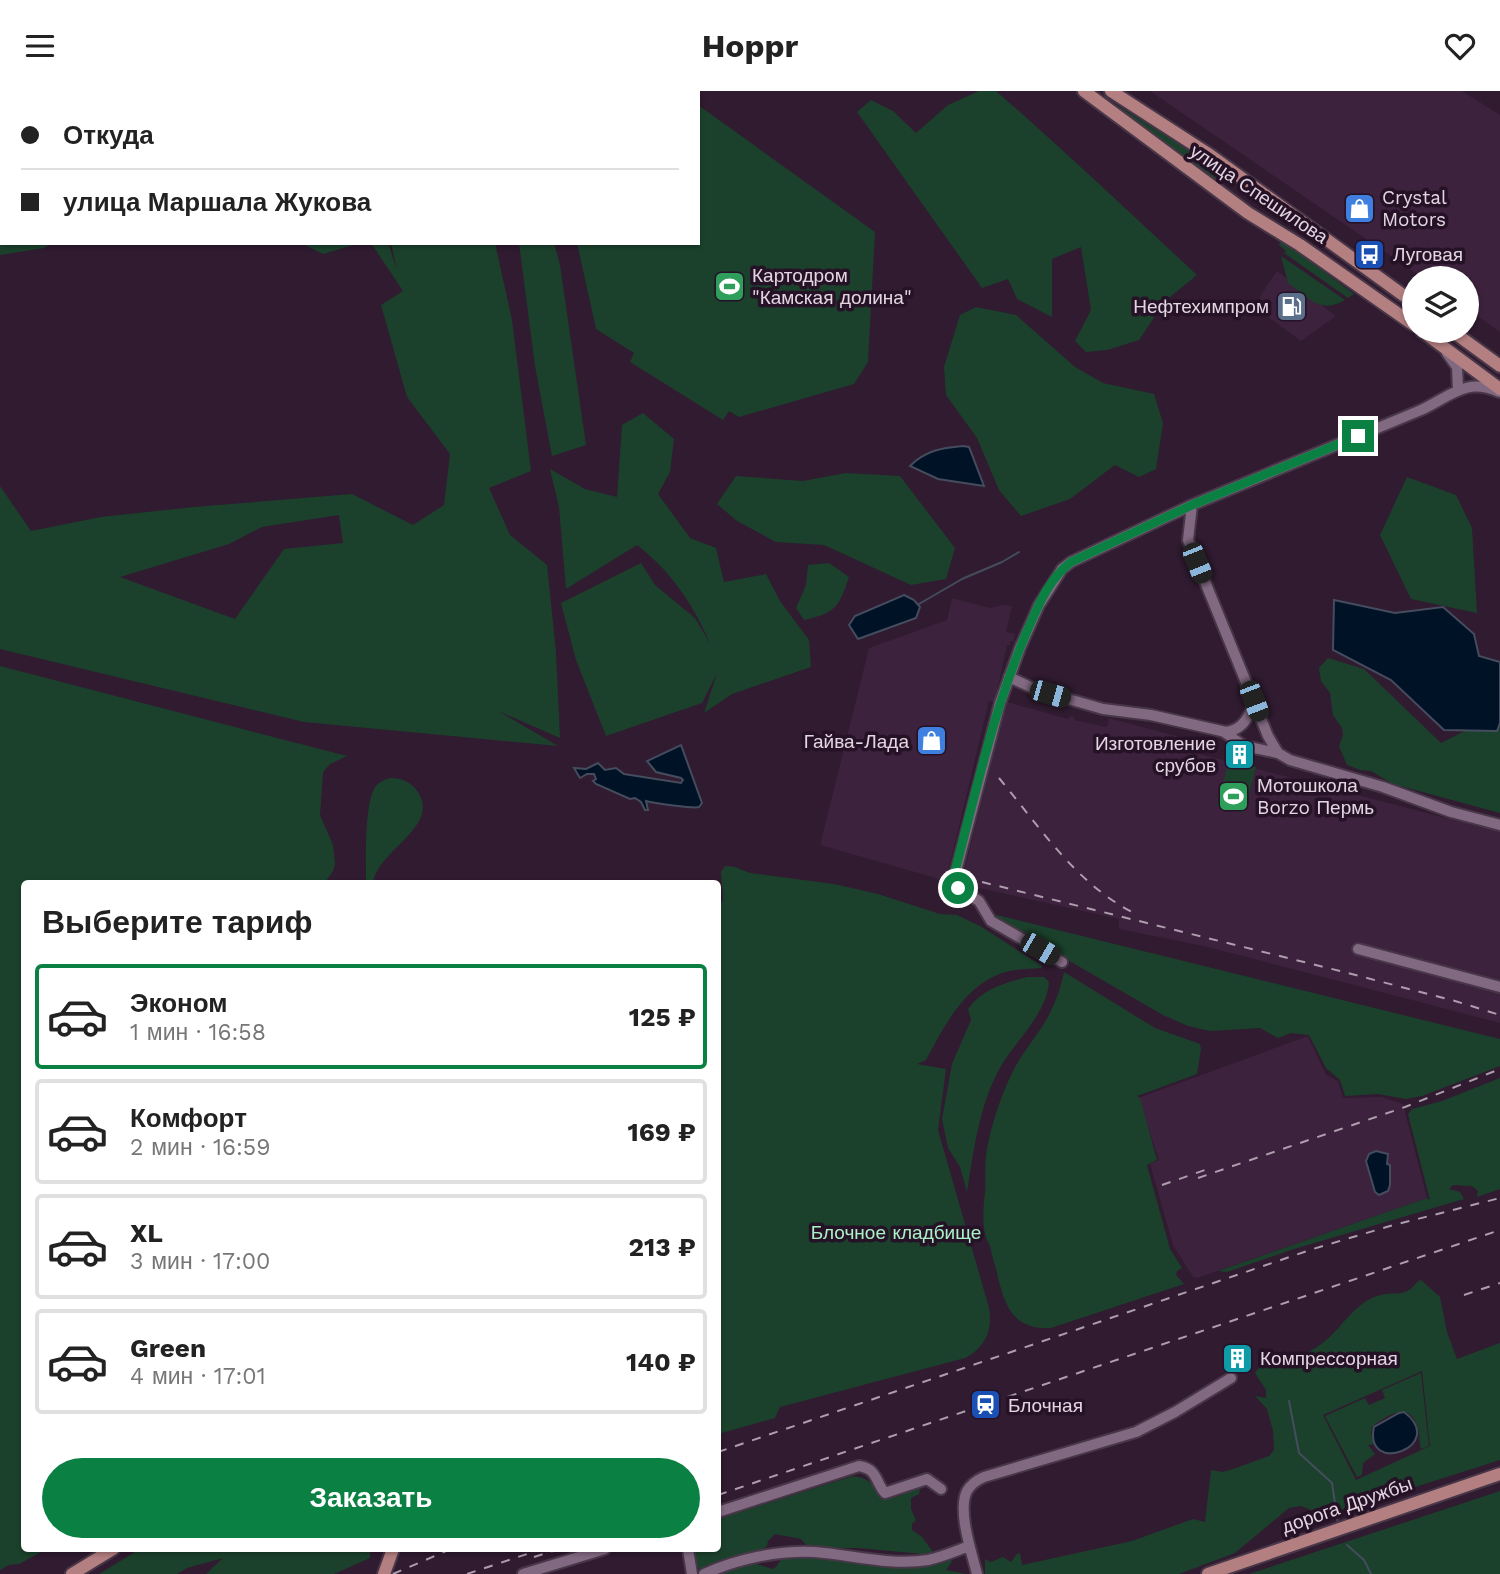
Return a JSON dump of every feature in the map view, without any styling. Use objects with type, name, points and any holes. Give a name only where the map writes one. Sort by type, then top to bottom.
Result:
[{"type":"main road","name":"улица Спешилова","points":[[1084,91],[1248,213],[1300,245],[1402,317]]},
{"type":"main road","name":"улица Спешилова","points":[[1111,91],[1210,155],[1402,294]]},
{"type":"main road","points":[[1248,213],[1231,194],[1229,185],[1237,183],[1264,194]]},
{"type":"main road","points":[[1438,343],[1500,390]]},
{"type":"main road","points":[[1470,343],[1498,362]]},
{"type":"main road","name":"дорога Дружбы","points":[[1208,1574],[1500,1474]]},
{"type":"main road","points":[[72,1574],[108,1552]]},
{"type":"main road","points":[[384,1574],[392,1552]]},
{"type":"street","points":[[1436,343],[1457,367],[1458,389]]},
{"type":"street","points":[[1062,962],[991,921],[979,901],[958,888],[954,875],[1009,677],[1039,605],[1062,569],[1071,562],[1192,505],[1422,409],[1447,398],[1458,389],[1479,386],[1500,390]]},
{"type":"street","points":[[1192,505],[1188,540],[1268,736],[1278,753]]},
{"type":"street","points":[[1009,677],[1037,690],[1103,709],[1151,715],[1221,731],[1233,731],[1243,725],[1254,701]]},
{"type":"street","points":[[1221,731],[1244,746],[1278,753],[1290,760],[1383,787],[1444,810],[1500,825]]},
{"type":"street","points":[[1359,949],[1500,986]]},
{"type":"street","points":[[977,1574],[969,1546],[964,1499],[972,1484],[984,1477],[1136,1432],[1231,1378]]},
{"type":"street","points":[[721,1510],[859,1466],[877,1475],[880,1487],[885,1493],[927,1479],[941,1489]]},
{"type":"street","points":[[704,1574],[727,1564],[786,1553],[813,1552],[908,1561],[936,1558],[969,1546]]},
{"type":"street","points":[[523,1574],[595,1552]]},
{"type":"street","points":[[688,1552],[692,1574]]},
{"type":"shaded area","points":[[1150,91],[1462,91],[1500,115],[1500,332],[1479,317],[1479,266],[1405,266]]},
{"type":"shaded area","points":[[1277,271],[1336,316],[1301,341],[1264,314],[1260,296]]},
{"type":"shaded area","points":[[952,598],[990,608],[1012,606],[1006,632],[1015,634],[1014,641],[1007,645],[997,691],[1000,691],[998,702],[989,701],[946,881],[820,845],[869,648],[947,620]]},
{"type":"shaded area","points":[[1007,702],[1107,727],[1109,718],[1195,741],[1192,752],[1500,832],[1500,1023],[1208,947],[1119,929],[1119,919],[961,884]]},
{"type":"shaded area","points":[[1308,1036],[1326,1075],[1338,1081],[1343,1098],[1381,1097],[1403,1104],[1427,1198],[1197,1278],[1193,1277],[1173,1245],[1150,1164],[1159,1160],[1138,1098]]},
{"type":"green space","points":[[979,91],[996,91],[1197,275],[1165,301],[1139,340],[1107,350],[1086,352],[1075,341],[1091,310],[1081,247],[1052,259],[1052,317],[1017,299],[1008,279],[982,288],[857,112],[871,100],[893,111],[916,133],[948,105]]},
{"type":"green space","points":[[1099,94],[1198,156],[1226,176],[1218,186]]},
{"type":"green space","name":"Картодром \"Камская долина\"","points":[[700,106],[875,232],[868,362],[854,384],[739,417],[729,411],[723,420],[630,362],[634,353],[596,329],[577,245],[700,245]]},
{"type":"green space","points":[[1280,241],[1354,294],[1348,298],[1284,253],[1286,251],[1279,245]]},
{"type":"green space","points":[[0,245],[48,245],[44,248],[0,255]]},
{"type":"green space","points":[[305,245],[353,245],[323,254]]},
{"type":"green space","points":[[372,245],[389,245],[397,270],[391,245],[495,245],[512,320],[531,471],[489,488],[510,535],[547,565],[556,652],[560,738],[498,711],[558,746],[304,722],[0,649],[0,486],[31,531],[101,517],[352,494],[413,525],[444,505],[450,454],[407,397],[381,305],[403,291]],"holes":[[[339,515],[343,543],[284,549],[235,619],[120,577],[229,544],[262,527]]]},
{"type":"green space","points":[[519,245],[555,245],[560,265],[586,445],[552,456],[535,366]]},
{"type":"green space","points":[[1281,256],[1345,300],[1328,306],[1308,298],[1288,283]]},
{"type":"green space","points":[[976,307],[1016,315],[1075,367],[1103,383],[1154,394],[1163,423],[1156,469],[1139,477],[1115,465],[1070,499],[1021,516],[999,490],[977,438],[946,395],[944,367],[960,315]]},
{"type":"green space","points":[[643,413],[674,439],[670,472],[658,494],[690,538],[716,548],[724,582],[766,574],[780,601],[809,640],[811,667],[732,694],[704,713],[717,673],[702,703],[606,736],[576,660],[561,603],[641,563],[655,585],[695,618],[711,645],[681,591],[661,567],[637,545],[566,589],[559,507],[550,469],[585,489],[617,497],[622,425]]},
{"type":"green space","points":[[846,473],[900,476],[955,548],[946,579],[911,585],[824,545],[776,542],[737,521],[717,504],[736,476],[803,481]]},
{"type":"green space","points":[[1407,477],[1456,495],[1472,528],[1477,613],[1411,599],[1380,535]]},
{"type":"green space","points":[[829,563],[849,577],[839,602],[823,615],[804,620],[796,608],[806,585],[808,565]]},
{"type":"green space","points":[[1328,658],[1364,669],[1441,743],[1500,713],[1500,813],[1393,784],[1371,771],[1347,765],[1339,746],[1343,735],[1342,728],[1333,715],[1330,693],[1321,681],[1319,668]]},
{"type":"green space","points":[[0,666],[347,756],[330,764],[323,772],[320,815],[333,845],[335,864],[327,880],[21,880],[21,1552],[41,1552],[0,1570]]},
{"type":"green space","name":"Мотошкола Borzo Пермь","points":[[1229,760],[1256,767],[1244,813],[1217,806]]},
{"type":"green space","points":[[390,778],[406,781],[418,792],[423,805],[421,817],[414,828],[384,861],[374,880],[366,880],[369,805],[376,786]]},
{"type":"green space","name":"Блочное кладбище","points":[[725,866],[735,867],[750,873],[834,884],[878,894],[940,914],[957,915],[980,926],[1042,966],[1002,973],[976,988],[956,1009],[926,1060],[917,1064],[946,1069],[938,1130],[989,1308],[990,1324],[982,1344],[965,1358],[780,1407],[775,1418],[721,1433],[723,900],[721,872]]},
{"type":"green space","points":[[993,914],[1500,1039],[1500,1066],[1422,1096],[1406,1099],[1378,1094],[1345,1096],[1340,1080],[1326,1068],[1309,1035],[1291,1033],[1278,1038],[1260,1028],[1210,1031],[1188,1026],[1163,1015]]},
{"type":"green space","points":[[1064,972],[1155,1028],[1200,1044],[1201,1049],[1197,1074],[1137,1096],[1140,1098],[1157,1160],[1147,1165],[1170,1249],[1182,1268],[1176,1275],[1184,1284],[1051,1328],[1039,1328],[1014,1315],[1001,1289],[984,1227],[986,1156],[1006,1085],[1050,1014]]},
{"type":"green space","points":[[1027,977],[1044,977],[1049,982],[1047,994],[1037,1016],[1001,1066],[987,1096],[978,1127],[967,1192],[960,1167],[948,1148],[942,1119],[952,1064],[971,1020],[968,1009],[974,1002],[994,988]]},
{"type":"green space","points":[[1500,1078],[1500,1189],[1477,1197],[1478,1191],[1472,1186],[1453,1185],[1449,1189],[1460,1192],[1464,1199],[1294,1249],[1227,1272],[1218,1271],[1427,1198],[1430,1200],[1408,1114],[1412,1109],[1442,1101]]},
{"type":"green space","points":[[1421,1280],[1440,1297],[1447,1332],[1457,1359],[1500,1343],[1500,1460],[1340,1511],[1322,1514],[1301,1506],[1289,1508],[1235,1553],[1179,1574],[985,1574],[985,1559],[991,1562],[1003,1557],[1011,1562],[1020,1553],[1022,1565],[1132,1541],[1193,1519],[1205,1522],[1211,1470],[1223,1472],[1233,1469],[1269,1456],[1274,1450],[1273,1431],[1267,1409],[1255,1396],[1266,1398],[1266,1390],[1255,1373],[1262,1364],[1274,1357],[1291,1357],[1308,1352],[1326,1340],[1354,1311],[1370,1299],[1385,1294],[1402,1293]],"holes":[[[1422,1371],[1430,1446],[1356,1480],[1323,1415]]]},
{"type":"green space","points":[[1421,1373],[1429,1446],[1421,1449],[1416,1422],[1411,1416],[1400,1412],[1386,1417],[1372,1427],[1371,1435],[1375,1444],[1368,1445],[1375,1454],[1363,1463],[1362,1475],[1357,1477],[1325,1416],[1365,1398],[1369,1405],[1385,1398],[1382,1390]]},
{"type":"green space","points":[[853,1476],[865,1479],[884,1497],[891,1498],[917,1488],[920,1490],[919,1494],[911,1498],[911,1509],[916,1520],[912,1524],[912,1530],[922,1537],[933,1552],[923,1554],[808,1547],[801,1539],[775,1534],[767,1546],[757,1553],[732,1557],[696,1570],[691,1552],[721,1552],[721,1518]]},
{"type":"green space","points":[[1500,1491],[1500,1574],[1249,1574]]},
{"type":"green space","points":[[135,1552],[370,1552],[370,1558],[334,1574],[206,1574],[223,1558],[187,1568],[177,1574],[99,1574]]},
{"type":"green space","points":[[826,1557],[920,1567],[953,1560],[946,1570],[966,1574],[713,1574],[749,1564],[772,1569],[782,1558]]},
{"type":"water","points":[[969,447],[984,486],[938,479],[910,466],[922,456],[935,451]]},
{"type":"water","points":[[904,595],[920,607],[916,618],[858,639],[849,625],[855,616]]},
{"type":"water","points":[[1334,600],[1395,613],[1443,607],[1474,634],[1479,656],[1500,662],[1500,723],[1497,731],[1444,730],[1391,680],[1333,650]]},
{"type":"water","points":[[681,745],[702,803],[699,807],[646,801],[648,810],[645,810],[635,798],[630,799],[596,784],[593,781],[596,779],[594,774],[580,778],[574,768],[586,769],[598,763],[605,770],[616,768],[624,774],[681,783],[681,778],[656,772],[647,761]]},
{"type":"water","points":[[1376,1151],[1388,1154],[1387,1164],[1390,1165],[1388,1191],[1379,1195],[1375,1192],[1366,1161],[1369,1154]]},
{"type":"water","points":[[1404,1412],[1415,1424],[1417,1436],[1411,1445],[1402,1451],[1380,1451],[1374,1442],[1374,1427]]},
{"type":"waterway","points":[[919,604],[962,579],[1019,552]]},
{"type":"waterway","points":[[1289,1401],[1299,1453],[1332,1483],[1338,1524]]},
{"type":"waterway","points":[[1347,1545],[1364,1560],[1371,1574]]},
{"type":"railway","points":[[999,778],[1076,870],[1113,901],[1134,913]]},
{"type":"railway","points":[[982,882],[1340,971],[1500,1015]]},
{"type":"railway","points":[[1198,1178],[1405,1107],[1500,1069]]},
{"type":"railway","points":[[1162,1185],[1205,1170]]},
{"type":"railway","points":[[721,1451],[1313,1249],[1500,1198]]},
{"type":"railway","points":[[721,1494],[1500,1230]]},
{"type":"railway","points":[[1464,1295],[1500,1283]]},
{"type":"railway","points":[[393,1574],[444,1552]]},
{"type":"railway","points":[[467,1574],[533,1552]]},
{"type":"railway","points":[[534,1557],[550,1552]]},
{"type":"place","name":"Crystal Motors","points":[[1359,208]]},
{"type":"place","name":"Луговая","points":[[1370,254]]},
{"type":"place","name":"Картодром \"Камская долина\"","points":[[729,286]]},
{"type":"place","name":"Нефтехимпром","points":[[1292,306]]},
{"type":"place","name":"Гайва-Лада","points":[[932,741]]},
{"type":"place","name":"Изготовление срубов","points":[[1239,754]]},
{"type":"place","name":"Мотошкола Borzo Пермь","points":[[1234,796]]},
{"type":"place","name":"Компрессорная","points":[[1237,1358]]},
{"type":"place","name":"Блочная","points":[[985,1405]]},
{"type":"route","points":[[958,888],[954,875],[1000,703],[1039,605],[1062,569],[1071,562],[1192,505],[1358,436]]}]
